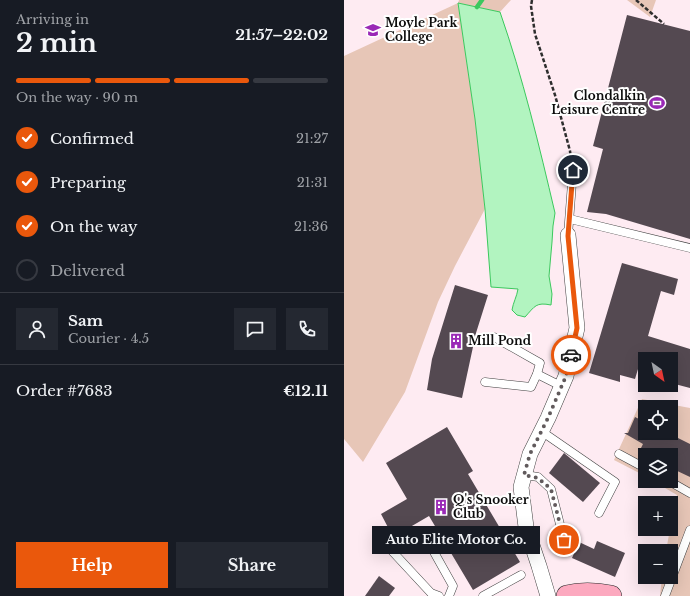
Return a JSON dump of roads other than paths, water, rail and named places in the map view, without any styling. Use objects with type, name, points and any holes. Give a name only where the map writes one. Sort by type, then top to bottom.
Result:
[{"type":"street","points":[[548,596],[526,527],[522,487],[530,454],[566,376],[577,328],[568,236]]},
{"type":"street","points":[[573,595],[596,594],[611,596]]},
{"type":"lane","points":[[568,236],[573,170]]},
{"type":"lane","points":[[570,219],[690,248]]},
{"type":"lane","points":[[485,382],[531,387],[540,363],[494,337]]},
{"type":"lane","points":[[537,374],[561,386]]},
{"type":"lane","points":[[541,431],[616,482],[599,513]]},
{"type":"lane","points":[[619,454],[638,464]]},
{"type":"lane","points":[[524,475],[538,478],[551,489],[564,540]]},
{"type":"lane","points":[[678,486],[690,493]]},
{"type":"lane","points":[[665,596],[690,530]]},
{"type":"lane","points":[[439,596],[432,593],[392,551],[425,536],[453,586],[449,596]]},
{"type":"lane","points":[[483,596],[521,575]]},
{"type":"waterway","points":[[477,7],[482,0]]},
{"type":"place","name":"Moyle Park College","points":[[373,30]]},
{"type":"place","name":"Clondalkin Leisure Centre","points":[[657,103]]},
{"type":"place","name":"Mill Pond","points":[[456,341]]},
{"type":"place","name":"Q's Snooker Club","points":[[441,507]]},
{"type":"place","name":"Auto Elite Motor Co.","points":[[564,540]]}]
